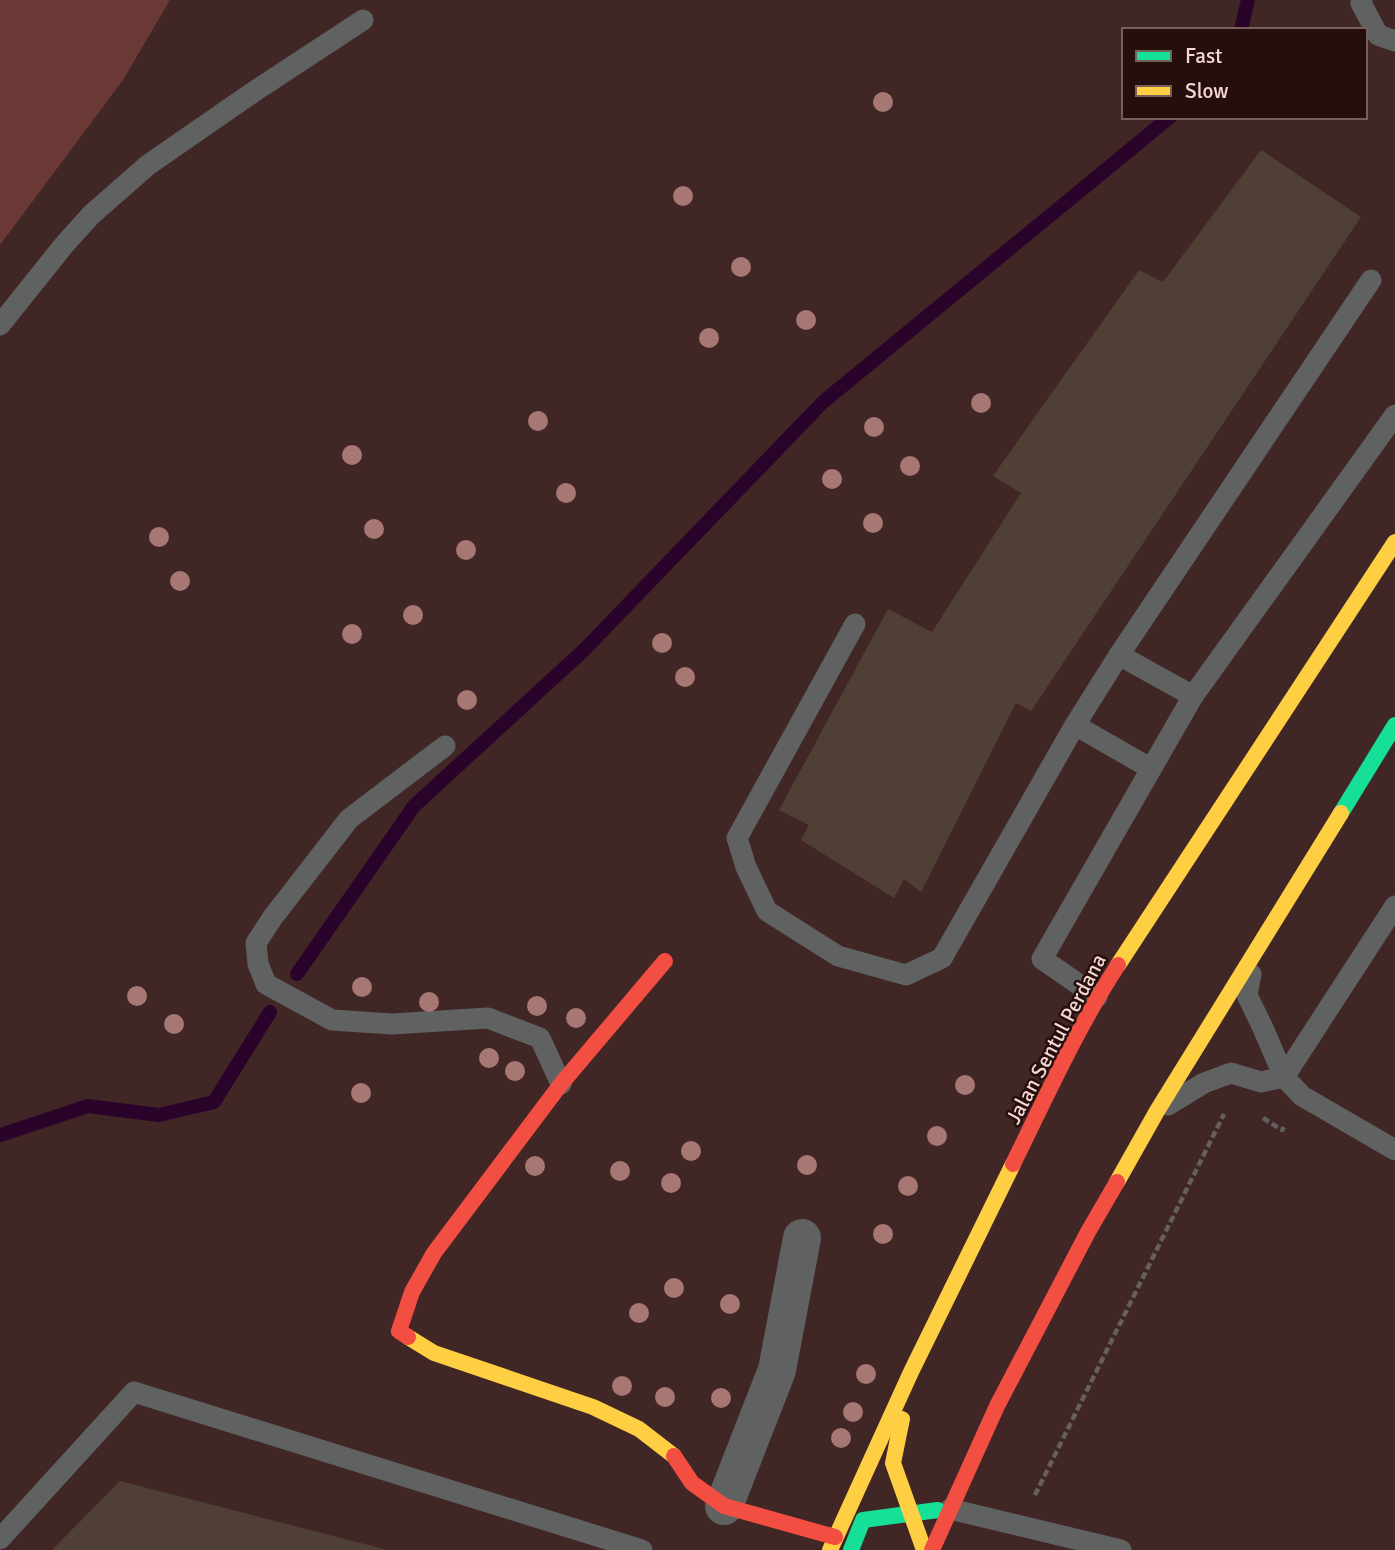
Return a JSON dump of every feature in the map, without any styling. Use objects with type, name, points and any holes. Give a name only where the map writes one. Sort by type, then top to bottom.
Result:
[{"type":"main road","name":"Jalan Sentul Perdana","points":[[832,1544],[911,1373],[1097,997],[1395,542]]},
{"type":"main road","points":[[932,1550],[997,1406],[1088,1232],[1157,1111],[1395,725]]},
{"type":"main road","points":[[665,961],[561,1084],[434,1253],[412,1292],[399,1331],[434,1353],[593,1407],[639,1429],[673,1454],[692,1483],[724,1506],[832,1544]]},
{"type":"main road","points":[[911,1373],[893,1463],[924,1550]]},
{"type":"main road","points":[[851,1550],[863,1520],[950,1509]]},
{"type":"street","points":[[724,1506],[777,1370],[802,1238]]},
{"type":"lane","points":[[1362,0],[1361,3],[1378,35],[1395,41]]},
{"type":"lane","points":[[0,325],[91,215],[148,165],[363,20]]},
{"type":"lane","points":[[855,624],[737,838],[746,867],[767,911],[838,956],[906,975],[942,958],[1119,655],[1371,280]]},
{"type":"lane","points":[[1097,997],[1042,959],[1193,696],[1395,415]]},
{"type":"lane","points":[[1119,655],[1193,696]]},
{"type":"lane","points":[[1076,725],[1150,768]]},
{"type":"lane","points":[[445,746],[349,820],[256,943],[258,964],[266,984],[332,1020],[392,1024],[488,1018],[540,1038],[561,1084]]},
{"type":"lane","points":[[1157,1111],[1204,1083],[1231,1073],[1261,1082],[1284,1077],[1395,906]]},
{"type":"lane","points":[[1256,948],[1247,995],[1284,1077],[1302,1096],[1395,1150]]},
{"type":"lane","points":[[0,1539],[134,1392],[642,1550]]},
{"type":"lane","points":[[950,1509],[1121,1550]]},
{"type":"path","points":[[1262,1118],[1283,1130],[1302,1096]]},
{"type":"path","points":[[1020,1526],[1225,1111]]},
{"type":"shaded area","points":[[0,0],[170,0],[123,80],[0,245]]},
{"type":"building","points":[[1261,150],[1361,217],[1031,711],[1016,703],[921,892],[904,879],[894,898],[801,840],[809,825],[779,810],[888,609],[932,632],[1021,493],[993,476],[1139,270],[1163,282]]},
{"type":"building","points":[[120,1481],[384,1549],[384,1550],[52,1550]]},
{"type":"waterway","points":[[1241,28],[1248,0]]},
{"type":"waterway","points":[[297,974],[414,806],[584,650],[823,402],[1168,119]]},
{"type":"waterway","points":[[0,1135],[88,1106],[159,1115],[214,1102],[270,1012]]},
{"type":"traffic: fast","points":[[1341,813],[1395,725]]},
{"type":"traffic: fast","points":[[851,1550],[863,1520],[938,1510]]},
{"type":"traffic: slow","points":[[1118,965],[1395,542]]},
{"type":"traffic: slow","points":[[1117,1182],[1157,1111],[1341,813]]},
{"type":"traffic: slow","points":[[830,1550],[911,1372],[1013,1164]]},
{"type":"traffic: slow","points":[[408,1337],[434,1353],[593,1407],[639,1429],[674,1456]]},
{"type":"traffic: slow","points":[[902,1419],[893,1463],[924,1550]]},
{"type":"traffic: jam","points":[[408,1337],[399,1331],[412,1292],[434,1253],[561,1084],[665,961]]},
{"type":"traffic: jam","points":[[1013,1164],[1075,1038],[1118,965]]},
{"type":"traffic: jam","points":[[932,1550],[997,1406],[1117,1182]]},
{"type":"traffic: jam","points":[[674,1456],[692,1483],[724,1506],[835,1537]]}]
